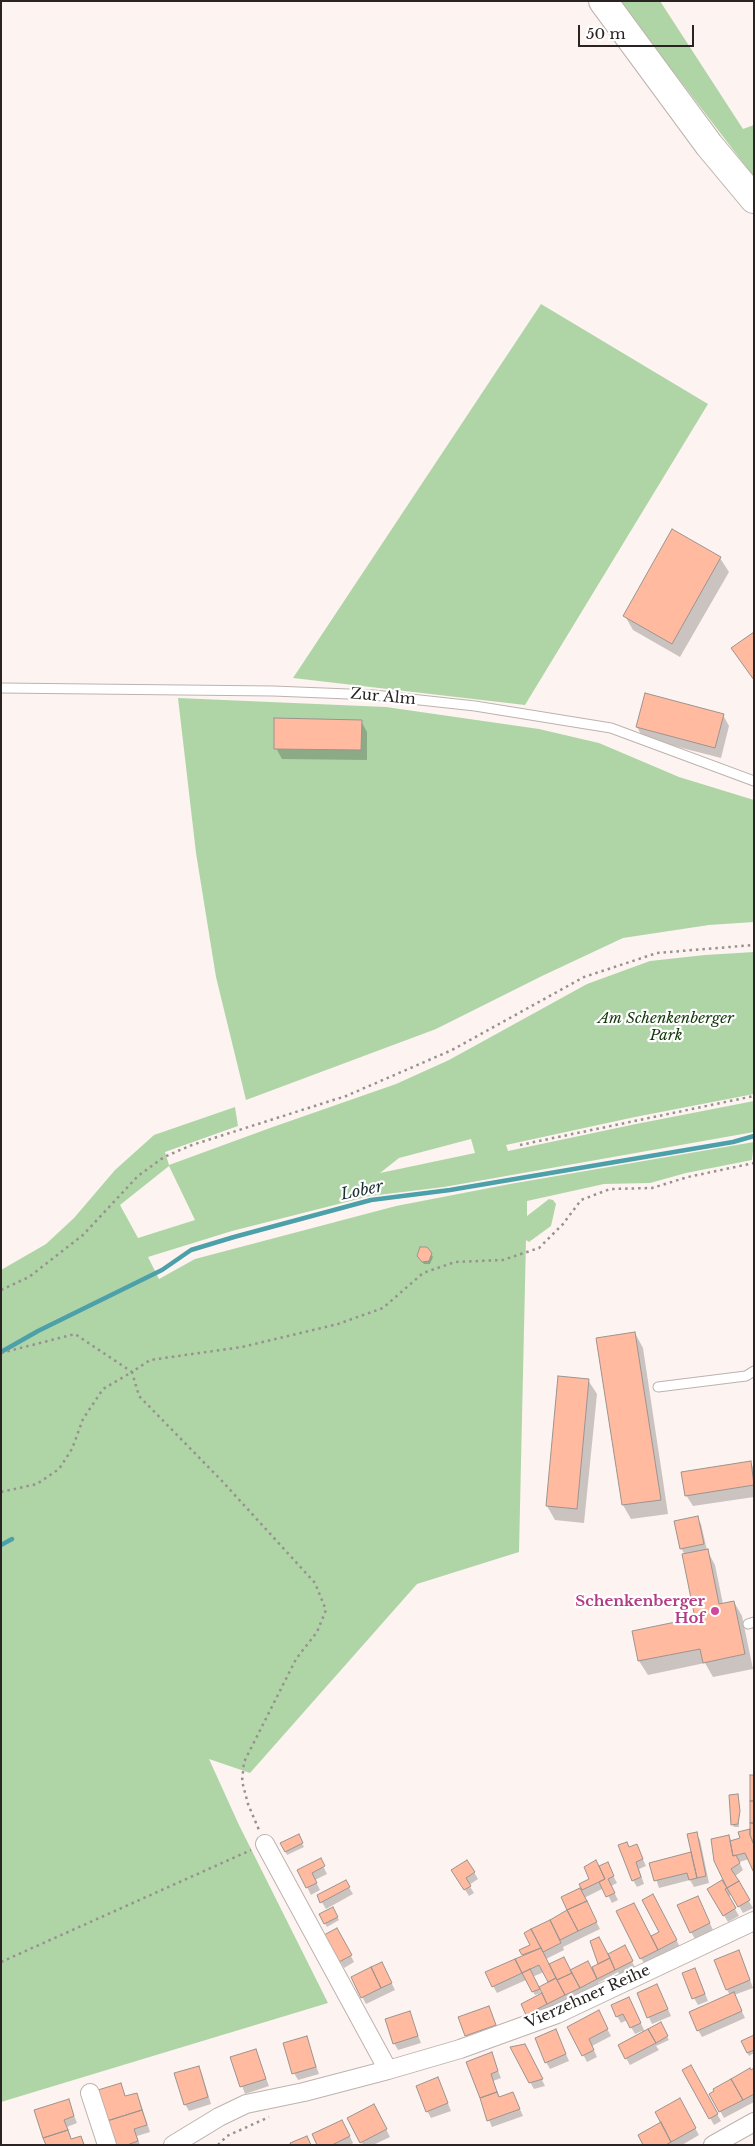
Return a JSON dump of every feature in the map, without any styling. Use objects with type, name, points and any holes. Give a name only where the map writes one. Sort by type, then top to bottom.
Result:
[{"type":"main road","points":[[603,1],[709,145],[754,199]]},
{"type":"street","points":[[265,1844],[388,2070]]},
{"type":"street","name":"Vierzehner Reihe","points":[[173,2145],[219,2117],[246,2104],[304,2092],[388,2070],[460,2049],[557,2014],[754,1921]]},
{"type":"street","points":[[90,2093],[107,2145]]},
{"type":"street","points":[[713,2145],[754,2122]]},
{"type":"lane","name":"Zur Alm","points":[[1,688],[273,691],[374,695],[475,706],[611,728],[754,781]]},
{"type":"lane","points":[[658,1387],[746,1376],[754,1371]]},
{"type":"path","points":[[1,1290],[29,1277],[82,1235],[138,1176],[164,1157],[192,1145],[346,1096],[452,1050],[584,977],[656,953],[754,945]]},
{"type":"path","points":[[520,1145],[754,1096]]},
{"type":"path","points":[[1,1492],[37,1484],[59,1470],[72,1449],[84,1418],[103,1389],[150,1360],[242,1347],[338,1324],[383,1308],[423,1273],[455,1262],[503,1260],[539,1248],[563,1224],[581,1200],[610,1189],[652,1188],[688,1177],[754,1162]]},
{"type":"path","points":[[1,1353],[75,1334],[132,1372],[138,1396],[222,1481],[315,1582],[326,1610],[317,1632],[296,1659],[244,1762],[242,1781],[248,1804],[265,1844],[1,1962]]},
{"type":"green space","points":[[619,1],[660,1],[743,129],[754,125],[754,177]]},
{"type":"green space","points":[[541,304],[708,404],[525,705],[293,678]]},
{"type":"green space","points":[[178,698],[386,707],[539,729],[599,743],[679,777],[754,800],[754,922],[709,925],[623,938],[436,1029],[246,1100],[216,977],[196,853]]},
{"type":"green space","name":"Am Schenkenberger Park","points":[[754,952],[754,1094],[506,1145],[508,1151],[754,1101],[754,1132],[444,1187],[370,1196],[232,1231],[148,1257],[159,1279],[195,1259],[396,1206],[510,1184],[754,1142],[752,1160],[686,1173],[650,1183],[604,1184],[527,1201],[527,1216],[549,1199],[553,1200],[556,1204],[551,1226],[529,1242],[526,1240],[519,1552],[417,1584],[250,1773],[209,1759],[239,1825],[328,2003],[1,2102],[1,1270],[46,1244],[74,1218],[115,1170],[154,1135],[235,1107],[238,1126],[165,1152],[169,1165],[396,1084],[449,1060],[587,984],[650,961]],"holes":[[[471,1139],[475,1153],[380,1173],[399,1158]],[[169,1166],[195,1220],[138,1238],[120,1205]]]},
{"type":"building","points":[[672,529],[721,557],[672,644],[623,616]]},
{"type":"building","points":[[754,632],[754,680],[731,648]]},
{"type":"building","points":[[645,693],[724,714],[715,748],[636,727]]},
{"type":"building","points":[[274,718],[362,720],[361,750],[274,749]]},
{"type":"building","points":[[420,1247],[427,1247],[432,1253],[429,1261],[422,1262],[417,1256]]},
{"type":"building","points":[[635,1332],[661,1500],[622,1505],[596,1338]]},
{"type":"building","points":[[558,1376],[589,1379],[577,1509],[546,1506]]},
{"type":"building","points":[[751,1461],[754,1485],[685,1496],[681,1472]]},
{"type":"building","points":[[698,1516],[704,1544],[680,1549],[674,1521]]},
{"type":"building","name":"Schenkenberger Hof","points":[[708,1549],[719,1604],[734,1601],[745,1654],[703,1663],[700,1649],[638,1661],[632,1631],[695,1618],[682,1554]]},
{"type":"building","points":[[750,1775],[754,1775],[754,1801],[750,1801]]},
{"type":"building","points":[[738,1794],[740,1811],[738,1824],[731,1825],[729,1795]]},
{"type":"building","points":[[750,1801],[754,1801],[754,1823],[750,1823]]},
{"type":"building","points":[[750,1823],[754,1823],[754,1845],[750,1835]]},
{"type":"building","points":[[750,1829],[754,1845],[754,1873],[745,1853],[733,1856],[730,1841],[740,1838],[738,1832]]},
{"type":"building","points":[[697,1832],[706,1876],[697,1878],[687,1834]]},
{"type":"building","points":[[299,1834],[303,1843],[285,1852],[280,1843]]},
{"type":"building","points":[[729,1835],[733,1856],[736,1855],[740,1863],[731,1869],[739,1881],[727,1888],[714,1861],[711,1839]]},
{"type":"building","points":[[627,1842],[629,1847],[637,1844],[643,1859],[636,1862],[641,1877],[632,1881],[618,1845]]},
{"type":"building","points":[[691,1852],[697,1878],[689,1880],[687,1873],[654,1881],[649,1863]]},
{"type":"building","points":[[321,1858],[325,1866],[312,1873],[317,1883],[306,1888],[297,1870]]},
{"type":"building","points":[[467,1860],[475,1872],[466,1878],[471,1886],[464,1890],[451,1870]]},
{"type":"building","points":[[596,1860],[605,1879],[582,1890],[579,1884],[589,1879],[584,1867]]},
{"type":"building","points":[[608,1862],[614,1876],[608,1879],[615,1893],[606,1897],[599,1882],[605,1879],[599,1866]]},
{"type":"building","points":[[346,1880],[350,1887],[320,1903],[317,1895]]},
{"type":"building","points":[[722,1880],[736,1908],[723,1916],[707,1889]]},
{"type":"building","points":[[739,1881],[750,1900],[738,1907],[727,1888]]},
{"type":"building","points":[[580,1888],[587,1901],[567,1910],[561,1897]]},
{"type":"building","points":[[653,1894],[677,1940],[658,1950],[651,1936],[659,1932],[642,1900]]},
{"type":"building","points":[[698,1896],[710,1923],[690,1933],[677,1905]]},
{"type":"building","points":[[587,1901],[597,1922],[578,1931],[567,1910]]},
{"type":"building","points":[[634,1903],[658,1950],[640,1959],[616,1911]]},
{"type":"building","points":[[333,1907],[338,1917],[324,1924],[319,1914]]},
{"type":"building","points":[[567,1910],[578,1931],[560,1940],[550,1920]]},
{"type":"building","points":[[550,1920],[561,1943],[543,1952],[531,1929]]},
{"type":"building","points":[[337,1928],[352,1955],[339,1962],[324,1935]]},
{"type":"building","points":[[531,1929],[541,1948],[522,1955],[519,1950],[530,1945],[524,1933]]},
{"type":"building","points":[[599,1937],[610,1958],[598,1964],[590,1941]]},
{"type":"building","points":[[625,1945],[633,1961],[615,1970],[608,1954]]},
{"type":"building","points":[[541,1948],[556,1978],[548,1982],[539,1965],[522,1973],[515,1959]]},
{"type":"building","points":[[739,1950],[750,1980],[726,1990],[714,1960]]},
{"type":"building","points":[[564,1957],[572,1973],[557,1980],[549,1964]]},
{"type":"building","points":[[610,1958],[615,1970],[597,1979],[592,1967]]},
{"type":"building","points":[[515,1959],[522,1973],[492,1987],[485,1972]]},
{"type":"building","points":[[588,1961],[597,1979],[580,1988],[570,1970]]},
{"type":"building","points":[[382,1962],[392,1983],[381,1988],[371,1967]]},
{"type":"building","points":[[371,1967],[381,1988],[361,1998],[351,1977]]},
{"type":"building","points":[[695,1968],[705,1994],[692,1999],[682,1973]]},
{"type":"building","points":[[530,1969],[540,1989],[532,1992],[522,1973]]},
{"type":"building","points":[[572,1973],[580,1988],[565,1995],[557,1980]]},
{"type":"building","points":[[556,1978],[565,1995],[547,2004],[539,1987]]},
{"type":"building","points":[[657,1984],[668,2009],[647,2018],[637,1993]]},
{"type":"building","points":[[734,1992],[742,2011],[697,2031],[689,2012]]},
{"type":"building","points":[[542,1993],[547,2004],[526,2015],[521,2004]]},
{"type":"building","points":[[629,1997],[641,2023],[630,2028],[623,2014],[616,2017],[611,2005]]},
{"type":"building","points":[[489,2006],[496,2025],[465,2036],[458,2017]]},
{"type":"building","points":[[599,2010],[608,2029],[589,2039],[594,2050],[582,2056],[567,2027]]},
{"type":"building","points":[[410,2011],[418,2036],[393,2044],[385,2019]]},
{"type":"building","points":[[661,2022],[668,2036],[656,2043],[648,2029]]},
{"type":"building","points":[[556,2029],[566,2054],[545,2063],[535,2038]]},
{"type":"building","points":[[648,2029],[656,2043],[625,2059],[618,2045]]},
{"type":"building","points":[[754,2035],[754,2050],[747,2053],[741,2041]]},
{"type":"building","points":[[307,2036],[316,2067],[292,2074],[283,2043]]},
{"type":"building","points":[[525,2044],[543,2079],[529,2083],[510,2047]]},
{"type":"building","points":[[256,2049],[266,2079],[240,2087],[230,2057]]},
{"type":"building","points":[[492,2052],[498,2071],[491,2074],[497,2092],[480,2098],[466,2062]]},
{"type":"building","points":[[691,2065],[718,2114],[709,2119],[682,2070]]},
{"type":"building","points":[[199,2066],[208,2097],[184,2105],[174,2073]]},
{"type":"building","points":[[750,2068],[751,2070],[754,2068],[754,2094],[743,2100],[731,2079]]},
{"type":"building","points":[[438,2077],[448,2103],[426,2112],[416,2086]]},
{"type":"building","points":[[731,2079],[743,2100],[719,2112],[709,2094],[714,2091],[713,2089]]},
{"type":"building","points":[[121,2083],[125,2096],[137,2093],[142,2110],[107,2121],[98,2090]]},
{"type":"building","points":[[497,2092],[499,2097],[513,2092],[520,2109],[487,2121],[480,2098]]},
{"type":"building","points":[[680,2098],[696,2128],[671,2142],[655,2112]]},
{"type":"building","points":[[69,2099],[74,2116],[64,2120],[68,2130],[43,2138],[34,2110]]},
{"type":"building","points":[[374,2104],[387,2129],[360,2143],[347,2118]]},
{"type":"building","points":[[142,2110],[147,2125],[134,2129],[138,2141],[127,2145],[115,2145],[107,2121]]},
{"type":"building","points":[[342,2120],[350,2136],[332,2145],[317,2145],[312,2134]]},
{"type":"building","points":[[661,2122],[671,2142],[666,2145],[643,2145],[638,2135]]},
{"type":"building","points":[[68,2130],[71,2139],[81,2136],[84,2145],[46,2145],[43,2138]]},
{"type":"building","points":[[307,2136],[311,2145],[291,2145],[290,2143]]},
{"type":"waterway","name":"Lober","points":[[1,1352],[38,1331],[162,1270],[191,1250],[234,1237],[371,1200],[450,1190],[733,1142],[754,1136]]},
{"type":"waterway","points":[[1,1545],[12,1539]]},
{"type":"place","name":"Schenkenberger Hof","points":[[715,1611]]}]
